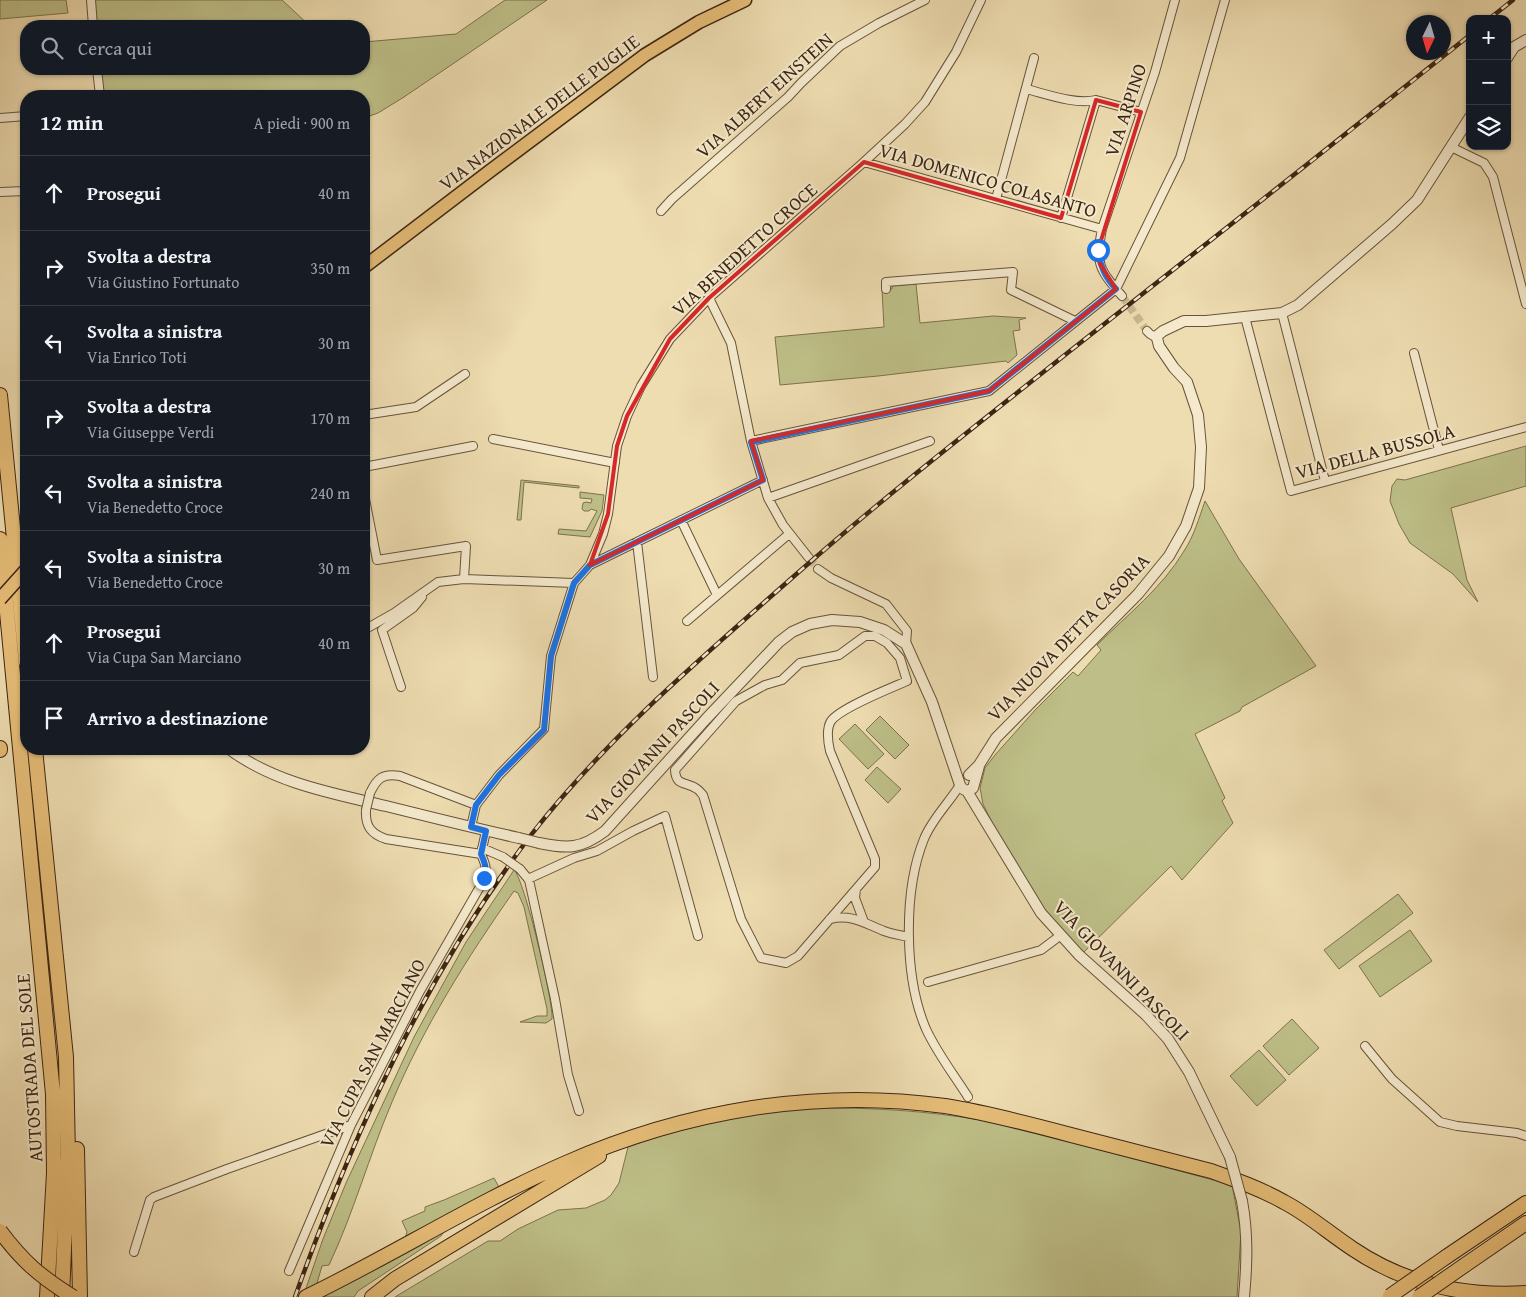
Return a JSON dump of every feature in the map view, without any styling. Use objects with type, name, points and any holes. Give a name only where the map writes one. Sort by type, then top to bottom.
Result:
[{"type":"highway","points":[[0,395],[20,600]]},
{"type":"highway","name":"AUTOSTRADA DEL SOLE","points":[[0,539],[20,748]]},
{"type":"highway","name":"AUTOSTRADA DEL SOLE","points":[[21,755],[53,1094],[54,1174],[47,1297]]},
{"type":"highway","name":"AUTOSTRADA DEL SOLE","points":[[36,755],[54,922],[66,1074],[68,1156],[62,1297]]},
{"type":"highway","points":[[66,1074],[76,1122],[80,1297]]},
{"type":"highway","points":[[306,1297],[506,1191],[562,1164],[634,1136],[696,1118],[776,1105],[819,1101],[908,1102],[946,1106],[1049,1129],[1211,1171],[1243,1182],[1286,1202],[1377,1265],[1421,1284],[1465,1295],[1489,1296],[1526,1293]]},
{"type":"highway","points":[[372,1297],[395,1279],[634,1136]]},
{"type":"highway","points":[[1389,1297],[1526,1204]]},
{"type":"highway","points":[[1419,1297],[1526,1223]]},
{"type":"highway","points":[[0,1231],[31,1268],[44,1279],[73,1297]]},
{"type":"main road","name":"VIA NAZIONALE DELLE PUGLIE","points":[[370,262],[645,55],[699,22],[745,0]]},
{"type":"main road","points":[[0,599],[20,577]]},
{"type":"street","points":[[91,0],[93,20]]},
{"type":"street","name":"VIA ALBERT EINSTEIN","points":[[661,211],[672,199],[788,98],[840,46],[879,23],[925,0]]},
{"type":"street","name":"VIA BENEDETTO CROCE","points":[[471,827],[476,805],[499,775],[544,730],[551,656],[574,583],[590,565],[602,534],[608,514],[618,446],[627,416],[641,386],[670,339],[709,298],[905,124],[924,102],[956,52],[981,0]]},
{"type":"street","name":"VIA ARPINO","points":[[1122,296],[1107,280],[1100,264],[1098,250],[1102,229],[1141,112],[1175,0]]},
{"type":"street","points":[[751,442],[989,391],[1116,289],[1180,158],[1225,0]]},
{"type":"street","points":[[1511,52],[1514,47],[1526,40]]},
{"type":"street","points":[[996,199],[1034,58]]},
{"type":"street","points":[[98,75],[99,90]]},
{"type":"street","points":[[1026,88],[1060,98],[1089,102],[1096,100],[1141,112]]},
{"type":"street","points":[[1061,218],[1096,100]]},
{"type":"street","points":[[0,118],[20,116]]},
{"type":"street","points":[[1148,331],[1157,338],[1163,331],[1184,321],[1206,322],[1282,313],[1298,305],[1417,200],[1466,123]]},
{"type":"street","points":[[1451,147],[1484,163],[1493,177],[1526,304]]},
{"type":"street","name":"VIA DOMENICO COLASANTO","points":[[864,162],[1102,229]]},
{"type":"street","points":[[0,187],[0,192],[20,191]]},
{"type":"street","points":[[886,289],[886,282],[1013,272],[1011,290],[1075,321]]},
{"type":"street","points":[[709,298],[731,343],[751,442],[768,498],[789,534],[808,558]]},
{"type":"street","points":[[1282,313],[1325,481]]},
{"type":"street","name":"VIA DELLA BUSSOLA","points":[[1245,317],[1291,491],[1526,427]]},
{"type":"street","name":"VIA NUOVA DETTA CASORIA","points":[[967,783],[996,738],[1138,594],[1173,551],[1186,526],[1198,488],[1201,447],[1198,415],[1187,382],[1174,368],[1159,346],[1157,338]]},
{"type":"street","points":[[1414,353],[1439,450]]},
{"type":"street","points":[[370,414],[416,407],[465,374]]},
{"type":"street","points":[[493,439],[614,463]]},
{"type":"street","points":[[768,498],[930,441]]},
{"type":"street","points":[[370,466],[473,446]]},
{"type":"street","points":[[590,565],[763,480]]},
{"type":"street","points":[[681,520],[717,595]]},
{"type":"street","points":[[370,524],[377,560],[466,546],[464,579]]},
{"type":"street","points":[[687,621],[789,534]]},
{"type":"street","points":[[637,542],[653,677]]},
{"type":"street","points":[[818,569],[831,578],[886,604],[907,631],[906,644]]},
{"type":"street","points":[[370,627],[394,613],[438,582],[464,579],[574,583]]},
{"type":"street","points":[[402,687],[382,630],[413,608],[426,591]]},
{"type":"street","name":"VIA GIOVANNI PASCOLI","points":[[239,755],[261,768],[294,782],[486,831],[571,848],[589,842],[605,831],[779,642],[792,632],[810,624],[832,620],[860,622],[884,630],[906,644],[932,702],[951,757],[967,783],[983,819],[1041,913],[1079,955],[1146,1015],[1168,1039],[1189,1072],[1230,1157],[1242,1201],[1248,1246],[1244,1297]]},
{"type":"street","points":[[865,636],[875,636],[887,643],[900,658],[907,681],[841,712],[831,721],[828,735],[830,751],[875,859],[875,868],[856,888],[798,956],[786,963],[761,958],[742,919],[703,795],[696,788],[678,781],[675,778],[675,770],[736,701],[765,685],[782,680],[800,663],[838,655],[865,636]]},
{"type":"street","points":[[476,805],[400,776],[387,775],[381,777],[370,793],[366,810],[367,826],[374,834],[386,840],[481,851],[503,857],[520,869],[528,879],[555,999],[568,1075],[579,1111]]},
{"type":"street","points":[[967,783],[935,818],[924,839],[915,872],[909,913],[908,937],[915,994],[926,1029],[968,1097]]},
{"type":"street","points":[[528,879],[574,858],[597,851],[633,830],[665,816],[698,936]]},
{"type":"street","points":[[481,851],[486,831]]},
{"type":"street","name":"VIA CUPA SAN MARCIANO","points":[[289,1271],[351,1125],[420,991],[484,878],[486,869],[481,851]]},
{"type":"street","points":[[856,888],[855,898],[864,922]]},
{"type":"street","points":[[830,919],[841,916],[851,917],[886,932],[908,937]]},
{"type":"street","points":[[928,982],[1041,950],[1061,935]]},
{"type":"street","points":[[1365,1046],[1392,1079],[1440,1122],[1457,1126],[1517,1133],[1526,1136]]},
{"type":"street","points":[[134,1252],[150,1200],[154,1197],[351,1125]]},
{"type":"highlighted area","points":[[1096,100],[1141,112],[1098,250],[1100,264],[1116,289],[989,391],[751,441],[763,480],[590,565],[608,514],[617,446],[627,416],[670,339],[709,298],[864,162],[1061,218]]},
{"type":"green space","points":[[0,0],[66,0],[68,13],[0,19]]},
{"type":"green space","points":[[94,0],[282,0],[304,20],[96,20]]},
{"type":"green space","points":[[505,0],[547,0],[404,97],[370,116],[370,90],[102,90],[101,75],[370,75],[370,41],[456,34]]},
{"type":"green space","points":[[916,284],[920,323],[993,316],[1026,318],[1019,320],[1020,330],[1013,331],[1017,355],[1008,363],[1006,361],[780,385],[775,337],[884,327],[882,290],[892,289],[892,286]]},
{"type":"green space","points":[[1526,446],[1526,486],[1451,508],[1467,580],[1478,602],[1453,574],[1410,543],[1399,524],[1390,501],[1392,486],[1397,479],[1405,480]]},
{"type":"green space","points":[[521,480],[579,486],[579,488],[524,482],[521,520],[517,520]]},
{"type":"green space","points":[[580,492],[604,495],[602,511],[590,537],[558,534],[559,529],[586,531],[597,511],[591,509],[584,511],[582,509],[583,503],[591,503],[592,499],[580,498]]},
{"type":"green space","points":[[1205,501],[1239,559],[1316,666],[1242,707],[1240,711],[1195,734],[1225,798],[1222,801],[1233,823],[1182,880],[1171,866],[1083,953],[1045,910],[1005,849],[983,804],[980,788],[985,768],[1036,709],[1073,672],[1078,676],[1101,650],[1097,645],[1144,601],[1165,577],[1191,539]]},
{"type":"green space","points":[[880,716],[909,745],[895,759],[866,730]]},
{"type":"green space","points":[[855,724],[884,754],[868,769],[839,739]]},
{"type":"green space","points":[[877,767],[901,789],[888,803],[865,780]]},
{"type":"green space","points":[[514,870],[519,878],[531,917],[548,991],[552,1019],[546,1023],[520,1022],[537,1016],[547,1016],[547,1009],[524,907],[518,893],[514,891],[463,967],[418,1046],[392,1102],[329,1265],[322,1266],[313,1297],[303,1297],[323,1239],[346,1183],[414,1037],[466,942]]},
{"type":"green space","points":[[1398,894],[1413,913],[1339,969],[1324,950]]},
{"type":"green space","points":[[1410,930],[1432,961],[1380,997],[1359,966]]},
{"type":"green space","points":[[1292,1019],[1319,1048],[1289,1075],[1263,1046]]},
{"type":"green space","points":[[1259,1050],[1286,1080],[1257,1106],[1230,1076]]},
{"type":"green space","points":[[831,1108],[919,1112],[1007,1125],[1232,1185],[1241,1232],[1237,1297],[395,1297],[488,1241],[500,1241],[518,1229],[558,1210],[586,1208],[605,1200],[619,1183],[628,1147],[664,1135],[718,1121],[788,1110]]},
{"type":"green space","points":[[494,1178],[499,1187],[446,1215],[441,1236],[358,1291],[354,1297],[320,1297],[400,1255],[407,1232],[402,1221],[425,1211],[425,1207]]},
{"type":"tunnel","points":[[1122,296],[1147,331]]},
{"type":"tunnel","points":[[809,558],[818,569]]},
{"type":"railway","points":[[1494,15],[1513,0]]},
{"type":"railway","points":[[295,1297],[317,1236],[367,1116],[425,999],[458,942],[493,888],[531,835],[593,763],[695,664],[868,513],[971,429],[1466,38]]},
{"type":"route","points":[[484,878],[486,869],[481,854],[486,831],[471,827],[476,805],[499,775],[544,730],[551,656],[574,583],[590,565],[763,480],[751,442],[989,391],[1116,289],[1107,280],[1100,264],[1098,250]]}]
